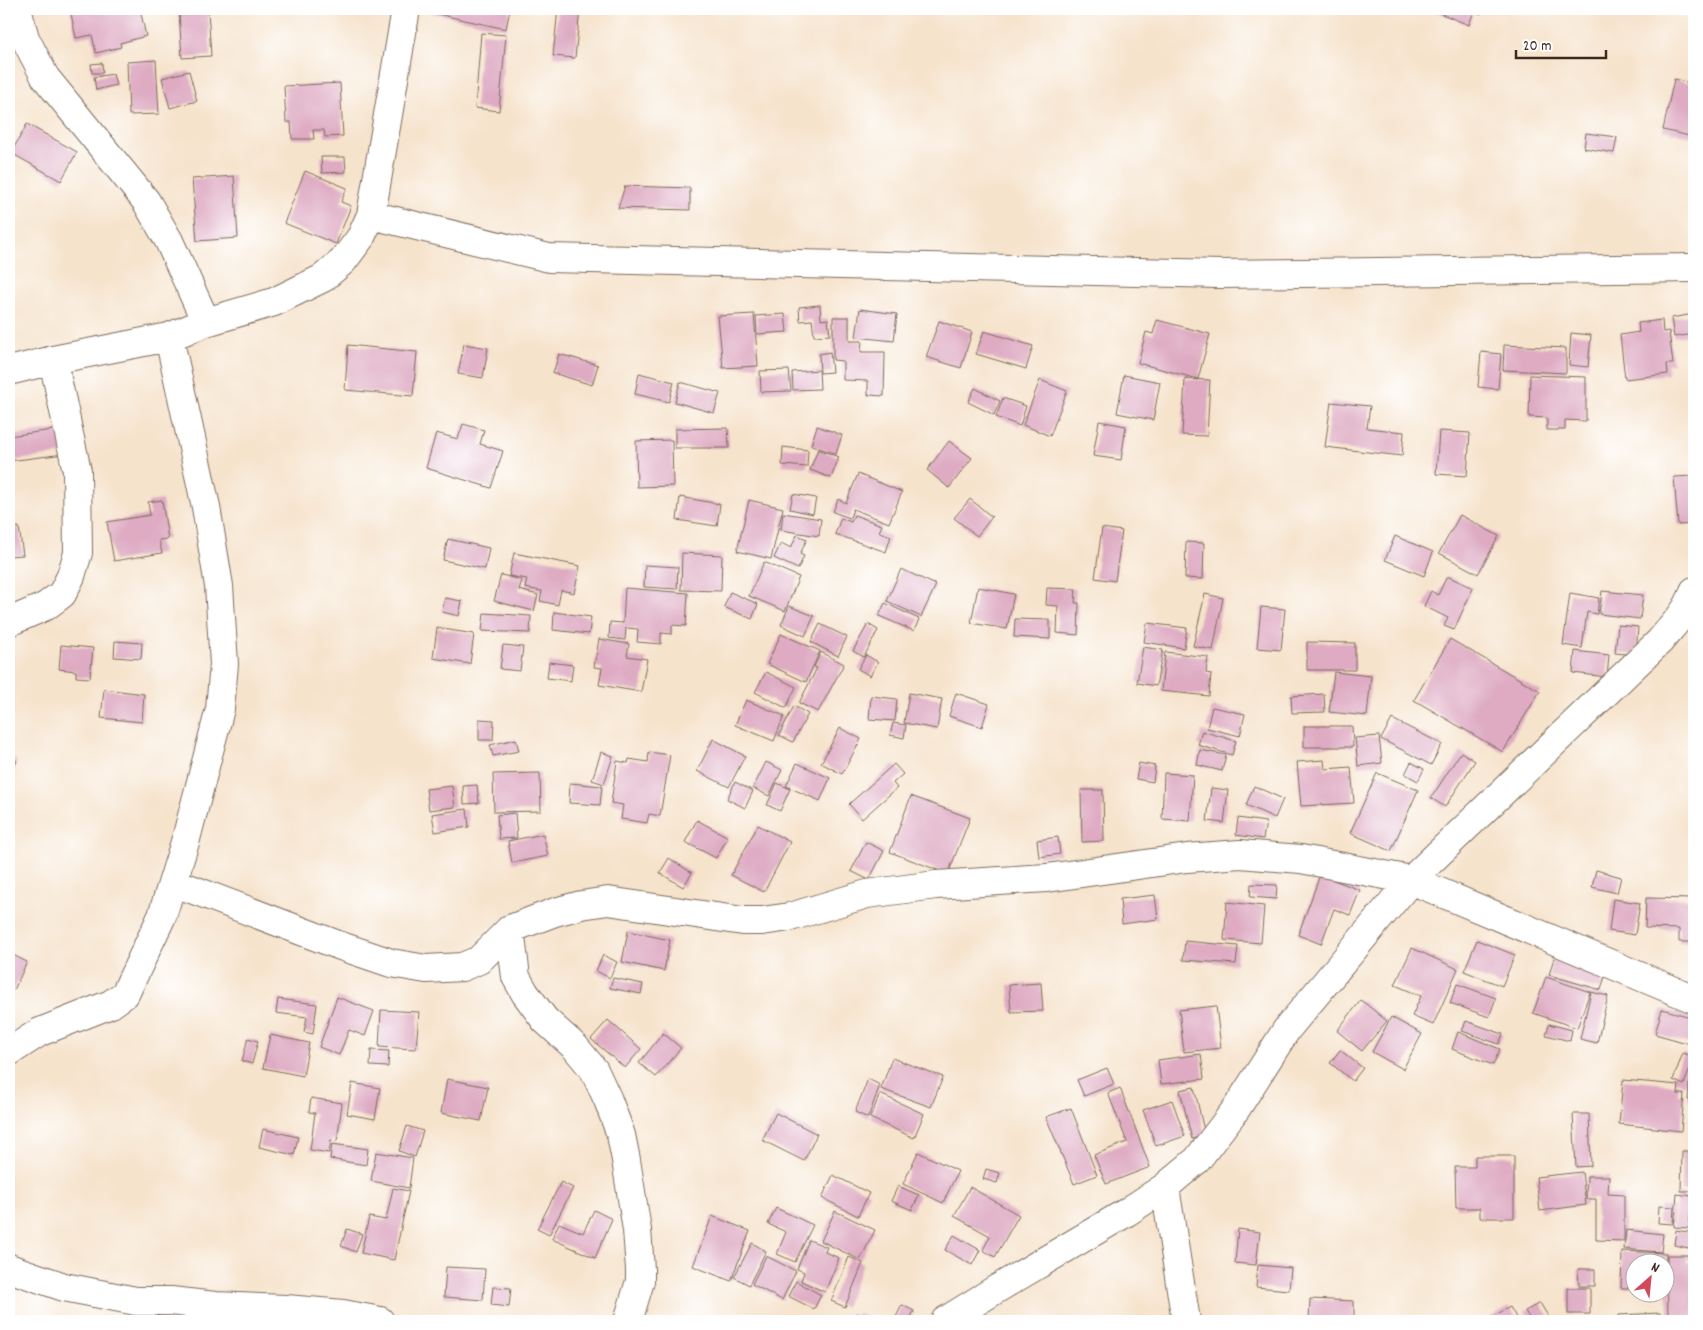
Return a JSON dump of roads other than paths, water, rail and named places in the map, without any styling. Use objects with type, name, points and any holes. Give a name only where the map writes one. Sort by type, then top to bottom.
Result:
[{"type":"street","points":[[17,9],[25,38],[45,77],[146,201],[169,241],[206,322]]},
{"type":"street","points":[[9,371],[52,360],[169,337],[206,322],[274,302],[323,278],[347,255],[361,236],[371,215],[406,9]]},
{"type":"street","points":[[371,215],[549,258],[1220,274],[1694,268]]},
{"type":"street","points":[[9,1052],[34,1035],[111,1004],[125,994],[162,916],[186,839],[220,709],[224,664],[219,586],[206,507],[169,337]]},
{"type":"street","points":[[9,622],[46,606],[62,594],[71,576],[78,553],[77,471],[52,360]]},
{"type":"street","points":[[945,1321],[1165,1187],[1197,1160],[1236,1109],[1287,1029],[1411,880],[1660,641],[1682,615],[1694,591]]},
{"type":"street","points":[[173,882],[338,945],[391,963],[426,970],[462,967],[479,960],[510,929],[555,912],[581,905],[608,901],[743,921],[762,921],[790,917],[867,894],[936,885],[1047,878],[1187,858],[1240,854],[1301,858],[1411,880],[1694,999]]},
{"type":"street","points":[[510,929],[516,977],[545,1020],[575,1047],[594,1070],[608,1100],[620,1135],[626,1160],[637,1230],[640,1270],[640,1281],[628,1321]]},
{"type":"street","points":[[1165,1187],[1186,1321]]},
{"type":"street","points":[[9,1268],[64,1287],[130,1300],[171,1301],[215,1306],[344,1314],[380,1321]]}]
